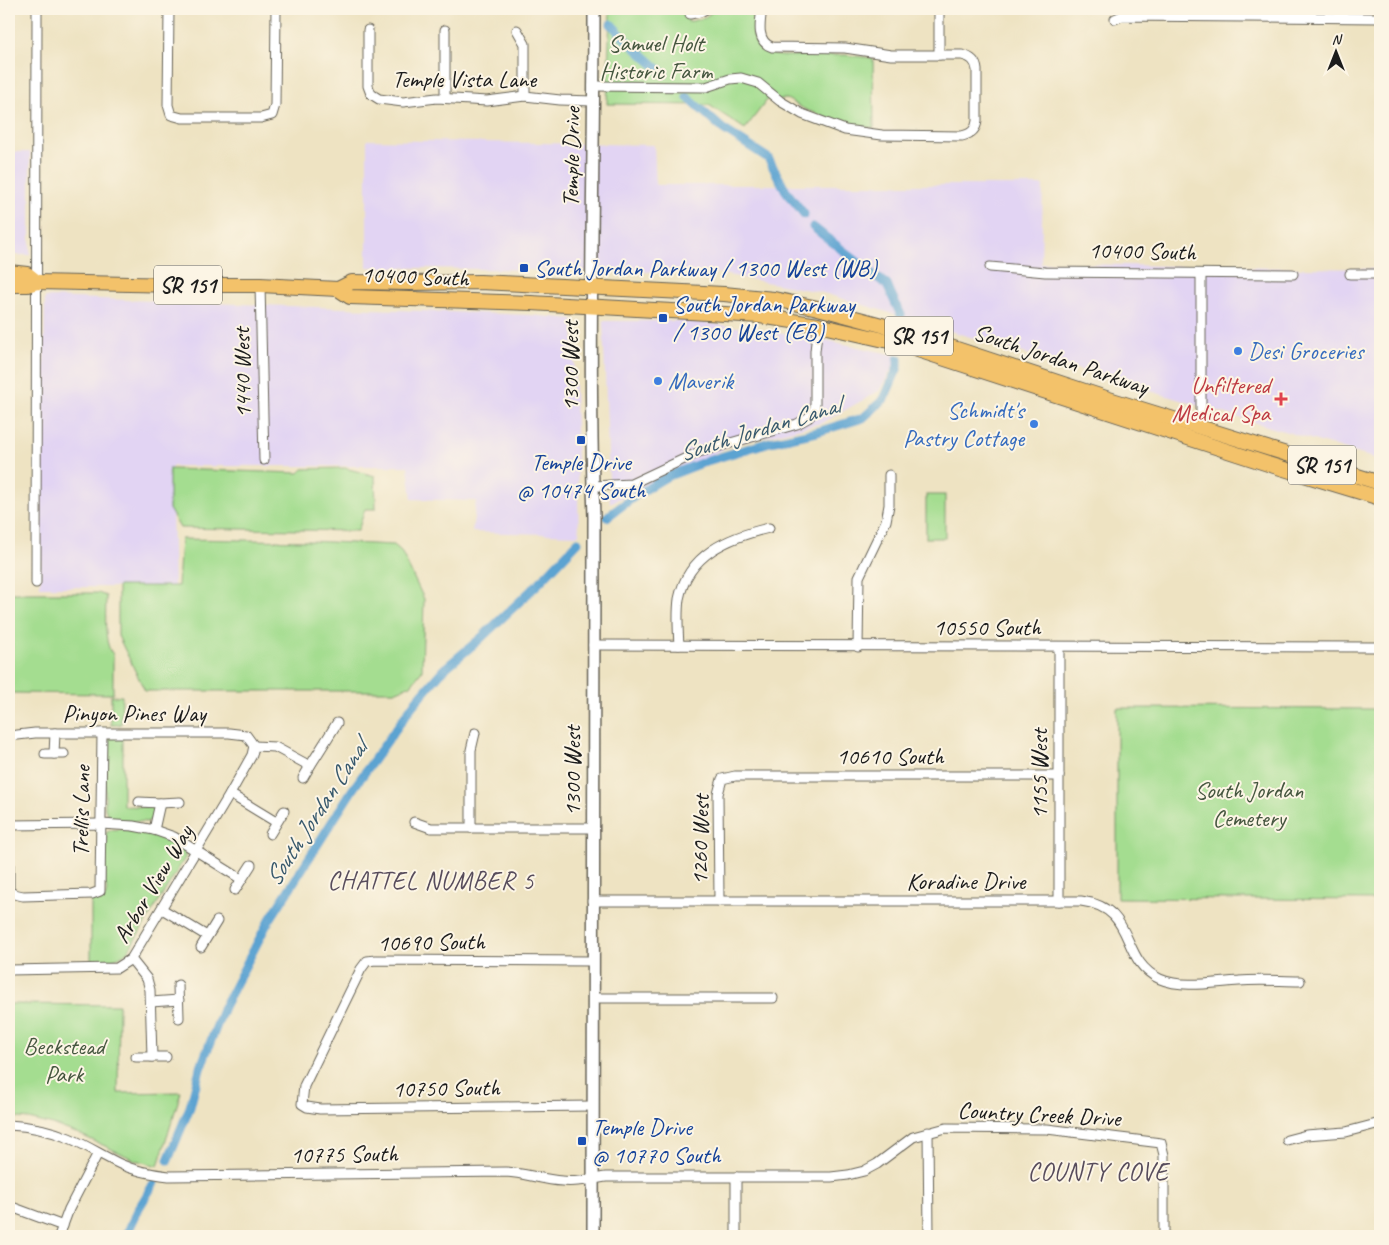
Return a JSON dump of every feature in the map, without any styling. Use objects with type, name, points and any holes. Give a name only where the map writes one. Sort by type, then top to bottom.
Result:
[{"type":"main road","name":"SR 151","points":[[13,272],[27,274],[37,282]]},
{"type":"main road","name":"SR 151","points":[[9,285],[27,285],[37,282],[176,286],[260,285],[338,289]]},
{"type":"main road","name":"10400 South","points":[[724,294],[480,282],[409,284],[352,282],[338,289],[350,297],[591,306],[760,316]]},
{"type":"main road","name":"South Jordan Parkway","points":[[724,294],[774,299],[855,317],[1380,483]]},
{"type":"main road","name":"South Jordan Parkway","points":[[760,316],[818,325],[870,336],[911,348],[1009,381],[1380,498]]},
{"type":"main road","points":[[1280,467],[1284,454]]},
{"type":"street","points":[[36,583],[37,9]]},
{"type":"street","points":[[168,9],[168,105],[171,115],[182,118],[261,118],[272,115],[275,105],[276,9]]},
{"type":"street","name":"Temple Drive","points":[[591,306],[594,9]]},
{"type":"street","points":[[690,14],[706,9]]},
{"type":"street","points":[[593,86],[706,87],[730,79],[741,78],[758,83],[780,101],[802,114],[845,130],[882,135],[962,136],[973,131],[977,125],[977,70],[973,60],[966,56],[884,55],[844,48],[772,47],[765,44],[760,35],[762,9]]},
{"type":"street","points":[[939,9],[939,55]]},
{"type":"street","points":[[1115,19],[1122,16],[1380,18]]},
{"type":"street","name":"Temple Vista Lane","points":[[368,30],[368,84],[370,94],[382,100],[403,102],[445,98],[487,101],[525,96],[593,101]]},
{"type":"street","points":[[445,30],[445,98]]},
{"type":"street","points":[[517,30],[525,44],[525,96]]},
{"type":"street","name":"10400 South","points":[[990,268],[1036,272],[1201,275],[1293,274]]},
{"type":"street","points":[[1350,274],[1380,274]]},
{"type":"street","points":[[1199,427],[1201,415],[1201,275]]},
{"type":"street","name":"1440 West","points":[[260,285],[264,460]]},
{"type":"street","name":"1300 West","points":[[591,306],[594,1179],[592,1236]]},
{"type":"street","points":[[593,486],[631,484],[699,452],[796,424],[808,418],[815,408],[814,350],[818,325]]},
{"type":"street","points":[[858,647],[859,578],[886,520],[889,505],[889,475]]},
{"type":"street","points":[[679,645],[679,599],[683,586],[696,564],[704,555],[725,542],[747,533],[769,528]]},
{"type":"street","name":"10550 South","points":[[593,645],[1380,647]]},
{"type":"street","name":"1155 West","points":[[1059,647],[1059,900]]},
{"type":"street","points":[[303,778],[337,722]]},
{"type":"street","name":"Pinyon Pines Way","points":[[9,736],[35,732],[229,732],[246,735],[254,746]]},
{"type":"street","points":[[54,754],[55,732]]},
{"type":"street","name":"Trellis Lane","points":[[9,825],[9,891],[23,896],[92,894],[100,891],[102,732]]},
{"type":"street","points":[[471,828],[471,750],[475,733]]},
{"type":"street","points":[[254,746],[275,747],[310,766]]},
{"type":"street","name":"Arbor View Way","points":[[9,970],[117,968],[131,959],[230,794],[252,755],[254,746]]},
{"type":"street","name":"10610 South","points":[[722,779],[735,776],[1059,776]]},
{"type":"street","name":"1260 West","points":[[719,900],[718,794],[722,779]]},
{"type":"street","points":[[230,794],[276,822]]},
{"type":"street","points":[[139,802],[180,802]]},
{"type":"street","points":[[154,830],[160,803]]},
{"type":"street","points":[[270,834],[284,810]]},
{"type":"street","points":[[9,818],[9,825],[101,824],[133,826],[154,830],[174,837],[242,879]]},
{"type":"street","points":[[414,822],[431,828],[593,828]]},
{"type":"street","points":[[235,890],[251,865]]},
{"type":"street","name":"Koradine Drive","points":[[592,900],[1059,900],[1090,902],[1107,909],[1122,924],[1134,954],[1143,968],[1161,980],[1182,984],[1214,984],[1239,980],[1300,981]]},
{"type":"street","points":[[162,909],[207,936]]},
{"type":"street","points":[[201,947],[217,921]]},
{"type":"street","points":[[131,959],[147,979],[150,990],[152,1057]]},
{"type":"street","name":"10690 South","points":[[302,1104],[304,1086],[366,961],[593,961]]},
{"type":"street","points":[[178,985],[180,1018]]},
{"type":"street","points":[[593,998],[772,998]]},
{"type":"street","points":[[151,1002],[179,1000]]},
{"type":"street","points":[[136,1057],[166,1057]]},
{"type":"street","name":"10750 South","points":[[302,1104],[307,1107],[320,1109],[593,1106]]},
{"type":"street","points":[[1288,1140],[1306,1134],[1346,1132],[1380,1123]]},
{"type":"street","name":"10775 South","points":[[9,1125],[53,1132],[70,1138],[98,1153],[133,1168],[168,1176],[506,1172],[563,1182],[594,1179]]},
{"type":"street","name":"Country Creek Drive","points":[[594,1179],[606,1177],[832,1177],[864,1171],[913,1138],[928,1132],[959,1127],[1013,1130],[1047,1129],[1161,1143],[1164,1155],[1164,1236]]},
{"type":"street","points":[[928,1132],[929,1236]]},
{"type":"street","points":[[59,1236],[69,1209],[98,1153]]},
{"type":"street","points":[[736,1177],[736,1236]]},
{"type":"street","points":[[9,1206],[63,1226]]},
{"type":"shaded area","points":[[367,140],[654,145],[656,185],[1043,185],[1041,263],[1380,269],[1380,460],[820,292],[717,273],[367,267]]},
{"type":"shaded area","points":[[9,152],[30,152],[30,255],[9,255]]},
{"type":"shaded area","points":[[45,297],[529,315],[573,319],[579,535],[472,532],[476,501],[412,499],[408,466],[171,466],[174,587],[40,587]]},
{"type":"shaded area","points":[[603,321],[690,321],[807,336],[899,356],[879,391],[822,423],[734,444],[610,503]]},
{"type":"green space","name":"Samuel Holt Historic Farm","points":[[610,9],[687,10],[688,22],[704,18],[716,9],[746,9],[751,11],[755,19],[753,35],[760,49],[770,54],[781,56],[845,55],[873,58],[874,128],[842,124],[804,109],[787,99],[767,100],[745,129],[709,105],[607,104]]},
{"type":"green space","points":[[345,468],[375,476],[376,509],[365,509],[358,531],[180,528],[169,509],[169,469],[299,473],[303,469]]},
{"type":"green space","points":[[926,495],[945,495],[945,538],[926,538]]},
{"type":"green space","points":[[181,539],[308,541],[394,545],[401,551],[424,599],[422,671],[411,685],[397,691],[145,691],[118,636],[118,586],[178,586]]},
{"type":"green space","points":[[9,593],[98,593],[106,596],[106,635],[113,654],[113,694],[9,693]]},
{"type":"green space","points":[[111,696],[122,696],[121,725],[111,725]]},
{"type":"green space","name":"South Jordan Cemetery","points":[[1117,708],[1380,709],[1380,900],[1117,898]]},
{"type":"green space","points":[[123,735],[123,806],[152,807],[155,812],[152,819],[147,822],[113,820],[105,809],[105,746],[109,739]]},
{"type":"green space","points":[[119,829],[143,832],[170,839],[184,848],[185,858],[128,951],[111,960],[91,961],[91,900],[101,901],[106,895],[106,833]]},
{"type":"green space","name":"Beckstead Park","points":[[9,1004],[119,1005],[118,1093],[181,1092],[158,1166],[135,1160],[57,1126],[29,1119],[9,1117]]},
{"type":"waterway","name":"South Jordan Canal","points":[[611,24],[664,74]]},
{"type":"waterway","name":"South Jordan Canal","points":[[687,97],[723,129],[768,158],[786,191],[804,214]]},
{"type":"waterway","name":"South Jordan Canal","points":[[813,227],[887,285],[901,315]]},
{"type":"waterway","name":"South Jordan Canal","points":[[607,517],[638,494],[666,477],[707,461],[770,442],[817,432],[863,418],[884,399],[898,367],[898,359]]},
{"type":"waterway","name":"South Jordan Canal","points":[[168,1160],[190,1107],[200,1069],[224,1007],[267,924],[353,789],[413,705],[443,670],[480,639],[539,583],[578,542]]},
{"type":"waterway","name":"South Jordan Canal","points":[[126,1236],[139,1208],[154,1183]]},
{"type":"place","name":"South Jordan Parkway / 1300 West (WB)","points":[[524,268]]},
{"type":"place","name":"South Jordan Parkway / 1300 West (EB)","points":[[663,318]]},
{"type":"place","name":"Desi Groceries","points":[[1238,351]]},
{"type":"place","name":"Maverik","points":[[658,381]]},
{"type":"place","name":"Unfiltered Medical Spa","points":[[1281,399]]},
{"type":"place","name":"Schmidt's Pastry Cottage","points":[[1034,424]]},
{"type":"place","name":"Temple Drive @ 10474 South","points":[[581,440]]},
{"type":"place","name":"Temple Drive @ 10770 South","points":[[582,1141]]},
{"type":"district","name":"CHATTEL NUMBER 5","points":[[431,880]]},
{"type":"district","name":"COUNTY COVE","points":[[1098,1171]]}]
